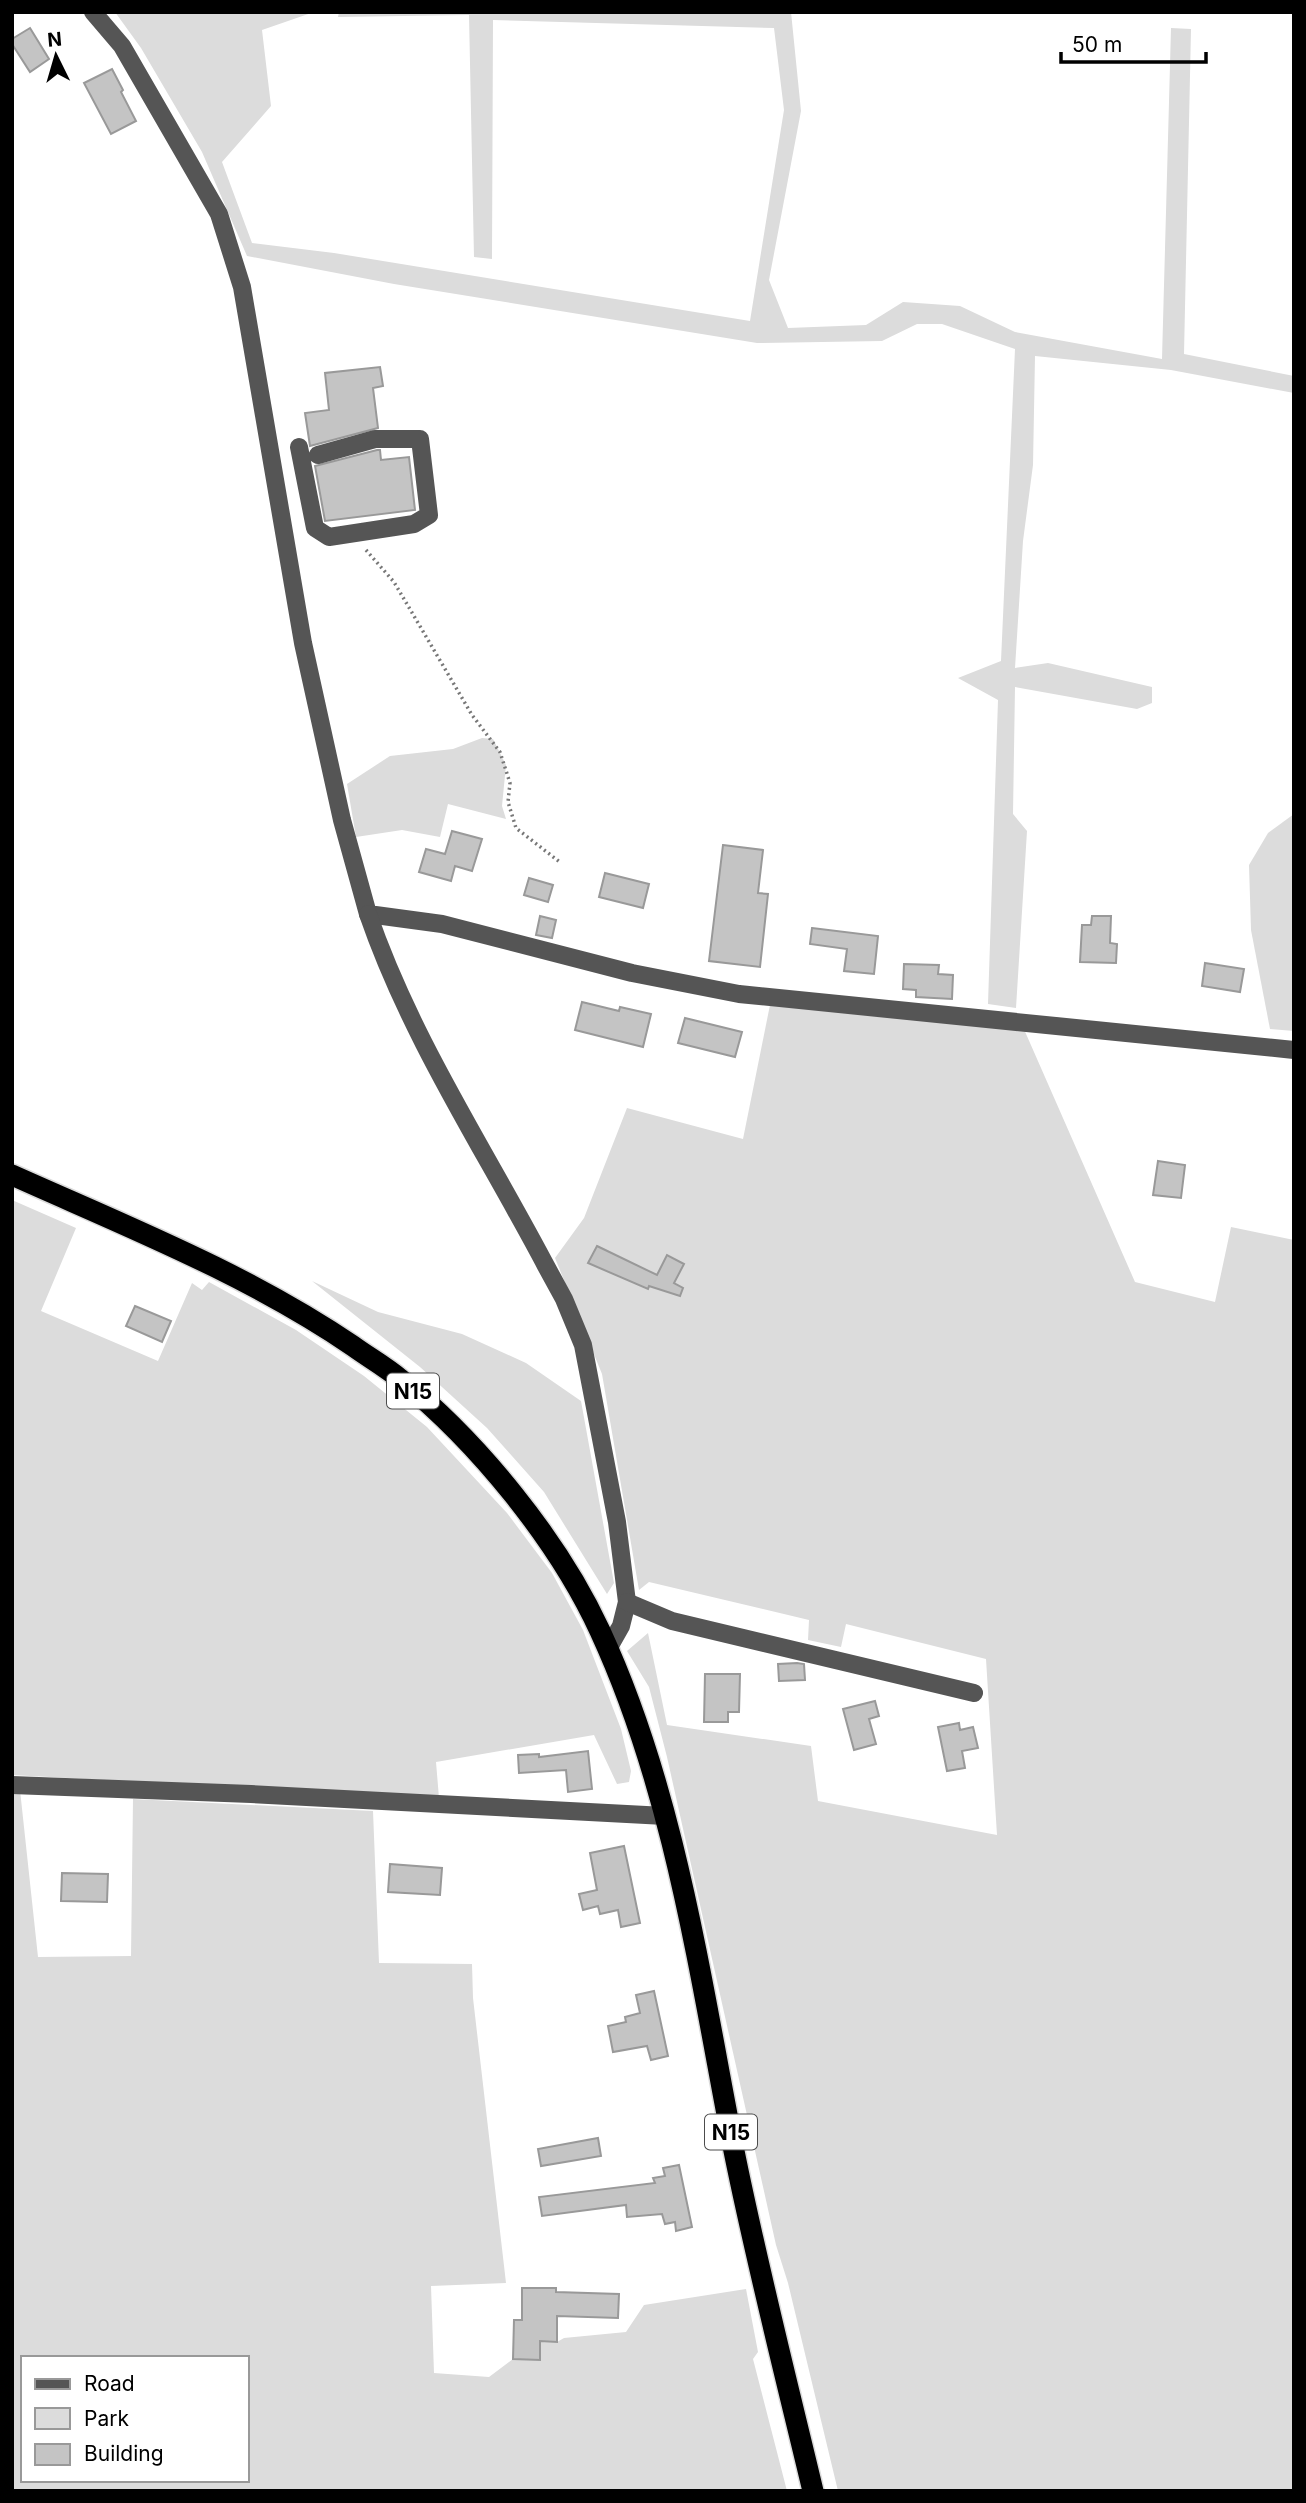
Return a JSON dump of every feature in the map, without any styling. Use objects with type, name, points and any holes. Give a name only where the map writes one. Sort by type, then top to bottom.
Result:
[{"type":"highway","name":"N15","points":[[12,1175],[231,1274],[306,1314],[400,1378],[466,1441],[524,1507],[571,1576],[608,1649],[641,1735],[665,1816],[679,1872],[738,2170],[813,2491]]},
{"type":"street","points":[[93,12],[122,46],[219,214],[242,288],[303,643],[342,820],[383,959],[422,1043],[564,1299],[583,1345],[617,1521],[627,1602],[621,1626],[608,1649]]},
{"type":"street","points":[[299,447],[315,528],[330,537],[414,524],[429,515],[420,439],[375,439],[318,455]]},
{"type":"street","points":[[275,488],[303,477]]},
{"type":"street","points":[[368,914],[442,924],[632,973],[739,994],[1294,1050]]},
{"type":"street","points":[[627,1602],[671,1621],[974,1693]]},
{"type":"street","points":[[12,1785],[251,1794],[665,1816]]},
{"type":"path","points":[[358,533],[360,545],[394,582],[472,715],[500,752],[510,783],[508,802],[516,828],[561,863]]},
{"type":"green space","points":[[115,12],[314,12],[262,30],[271,106],[222,162],[252,243],[334,253],[750,321],[784,110],[774,28],[493,20],[492,259],[474,257],[469,15],[338,17],[339,12],[791,12],[801,111],[769,280],[788,328],[866,325],[903,302],[960,306],[1015,332],[1162,359],[1171,28],[1191,29],[1184,354],[1294,376],[1294,393],[1171,370],[1035,356],[1033,465],[1023,541],[1015,668],[1048,663],[1152,687],[1152,703],[1137,709],[1015,687],[1013,814],[1027,831],[1016,1008],[988,1004],[998,700],[958,678],[1001,661],[1015,349],[942,324],[917,324],[882,341],[757,343],[394,284],[247,256],[202,152],[141,48]]},
{"type":"green space","points":[[482,738],[493,739],[506,765],[502,806],[506,819],[448,804],[440,837],[402,830],[356,837],[347,784],[390,756],[453,749]]},
{"type":"green space","points":[[1294,814],[1294,1031],[1270,1029],[1251,930],[1249,865],[1268,833]]},
{"type":"green space","points":[[771,1000],[1023,1027],[1135,1282],[1215,1302],[1231,1227],[1294,1240],[1294,2491],[838,2491],[788,2283],[776,2245],[667,1757],[649,1687],[627,1651],[648,1633],[667,1725],[811,1746],[818,1801],[997,1835],[986,1659],[846,1624],[841,1647],[808,1640],[809,1620],[649,1582],[639,1590],[602,1374],[555,1258],[584,1218],[627,1108],[743,1139]]},
{"type":"green space","points":[[12,1200],[76,1228],[41,1311],[158,1361],[192,1283],[202,1290],[209,1282],[296,1330],[364,1376],[427,1427],[507,1513],[552,1573],[583,1630],[621,1729],[631,1771],[629,1782],[617,1784],[594,1735],[436,1762],[439,1798],[12,1775]]},
{"type":"green space","points":[[312,1281],[378,1312],[462,1334],[526,1363],[581,1401],[614,1583],[607,1594],[544,1492],[487,1428],[420,1367]]},
{"type":"green space","points":[[12,1790],[20,1790],[38,1957],[131,1956],[133,1799],[373,1811],[379,1963],[472,1964],[473,1998],[506,2283],[431,2286],[434,2373],[489,2377],[513,2359],[540,2360],[540,2341],[557,2342],[564,2338],[626,2332],[644,2305],[746,2289],[758,2352],[753,2359],[787,2491],[12,2491]]},
{"type":"building","points":[[30,28],[49,59],[30,72],[12,44],[12,39]]},
{"type":"building","points":[[112,69],[136,121],[111,134],[84,83]]},
{"type":"building","points":[[380,367],[383,386],[373,388],[378,428],[310,446],[305,413],[329,410],[325,373]]},
{"type":"building","points":[[380,450],[381,460],[409,457],[415,510],[325,521],[315,466]]},
{"type":"building","points":[[452,831],[482,839],[472,871],[455,866],[451,881],[419,872],[426,849],[445,854]]},
{"type":"building","points":[[723,845],[763,850],[758,893],[768,894],[760,967],[709,961]]},
{"type":"building","points":[[605,873],[649,884],[643,908],[599,897]]},
{"type":"building","points":[[529,878],[553,885],[548,902],[524,895]]},
{"type":"building","points":[[540,916],[556,920],[552,938],[536,935]]},
{"type":"building","points":[[1092,916],[1111,916],[1110,943],[1117,944],[1116,963],[1080,962],[1082,925],[1091,925]]},
{"type":"building","points":[[812,928],[878,936],[874,974],[844,971],[847,949],[810,944]]},
{"type":"building","points":[[1205,963],[1244,969],[1240,992],[1202,986]]},
{"type":"building","points":[[904,964],[939,965],[938,974],[953,975],[952,999],[916,997],[916,990],[903,989]]},
{"type":"building","points":[[582,1002],[619,1011],[620,1007],[651,1014],[643,1047],[575,1030]]},
{"type":"building","points":[[685,1018],[742,1032],[735,1057],[678,1043]]},
{"type":"building","points":[[1158,1161],[1185,1165],[1181,1198],[1153,1195]]},
{"type":"building","points":[[597,1246],[657,1275],[667,1255],[684,1264],[674,1283],[683,1288],[680,1296],[649,1286],[648,1289],[588,1263]]},
{"type":"building","points":[[135,1306],[171,1321],[162,1342],[126,1326]]},
{"type":"building","points":[[778,1664],[804,1664],[805,1680],[779,1681]]},
{"type":"building","points":[[705,1674],[740,1674],[739,1712],[728,1712],[728,1722],[704,1722]]},
{"type":"building","points":[[875,1701],[879,1716],[869,1719],[876,1744],[854,1750],[843,1709]]},
{"type":"building","points":[[959,1723],[960,1730],[973,1727],[978,1748],[962,1751],[965,1768],[947,1771],[938,1727]]},
{"type":"building","points":[[588,1751],[592,1789],[568,1792],[566,1770],[519,1773],[518,1755],[539,1754],[539,1757]]},
{"type":"building","points":[[624,1846],[640,1923],[621,1927],[618,1910],[600,1914],[598,1906],[583,1910],[579,1894],[597,1890],[590,1853]]},
{"type":"building","points":[[390,1864],[442,1868],[440,1895],[388,1892]]},
{"type":"building","points":[[62,1873],[108,1874],[107,1902],[61,1901]]},
{"type":"building","points":[[654,1991],[668,2056],[651,2060],[647,2046],[613,2052],[608,2026],[626,2022],[625,2017],[640,2013],[636,1995]]},
{"type":"building","points":[[598,2138],[601,2156],[541,2166],[538,2149]]},
{"type":"building","points":[[679,2165],[692,2227],[676,2231],[675,2222],[665,2224],[662,2214],[627,2217],[626,2205],[542,2216],[539,2197],[655,2183],[653,2178],[665,2176],[663,2168]]},
{"type":"building","points":[[522,2288],[619,2294],[618,2318],[557,2316],[557,2342],[540,2341],[540,2360],[513,2359],[514,2320],[522,2320]]}]
